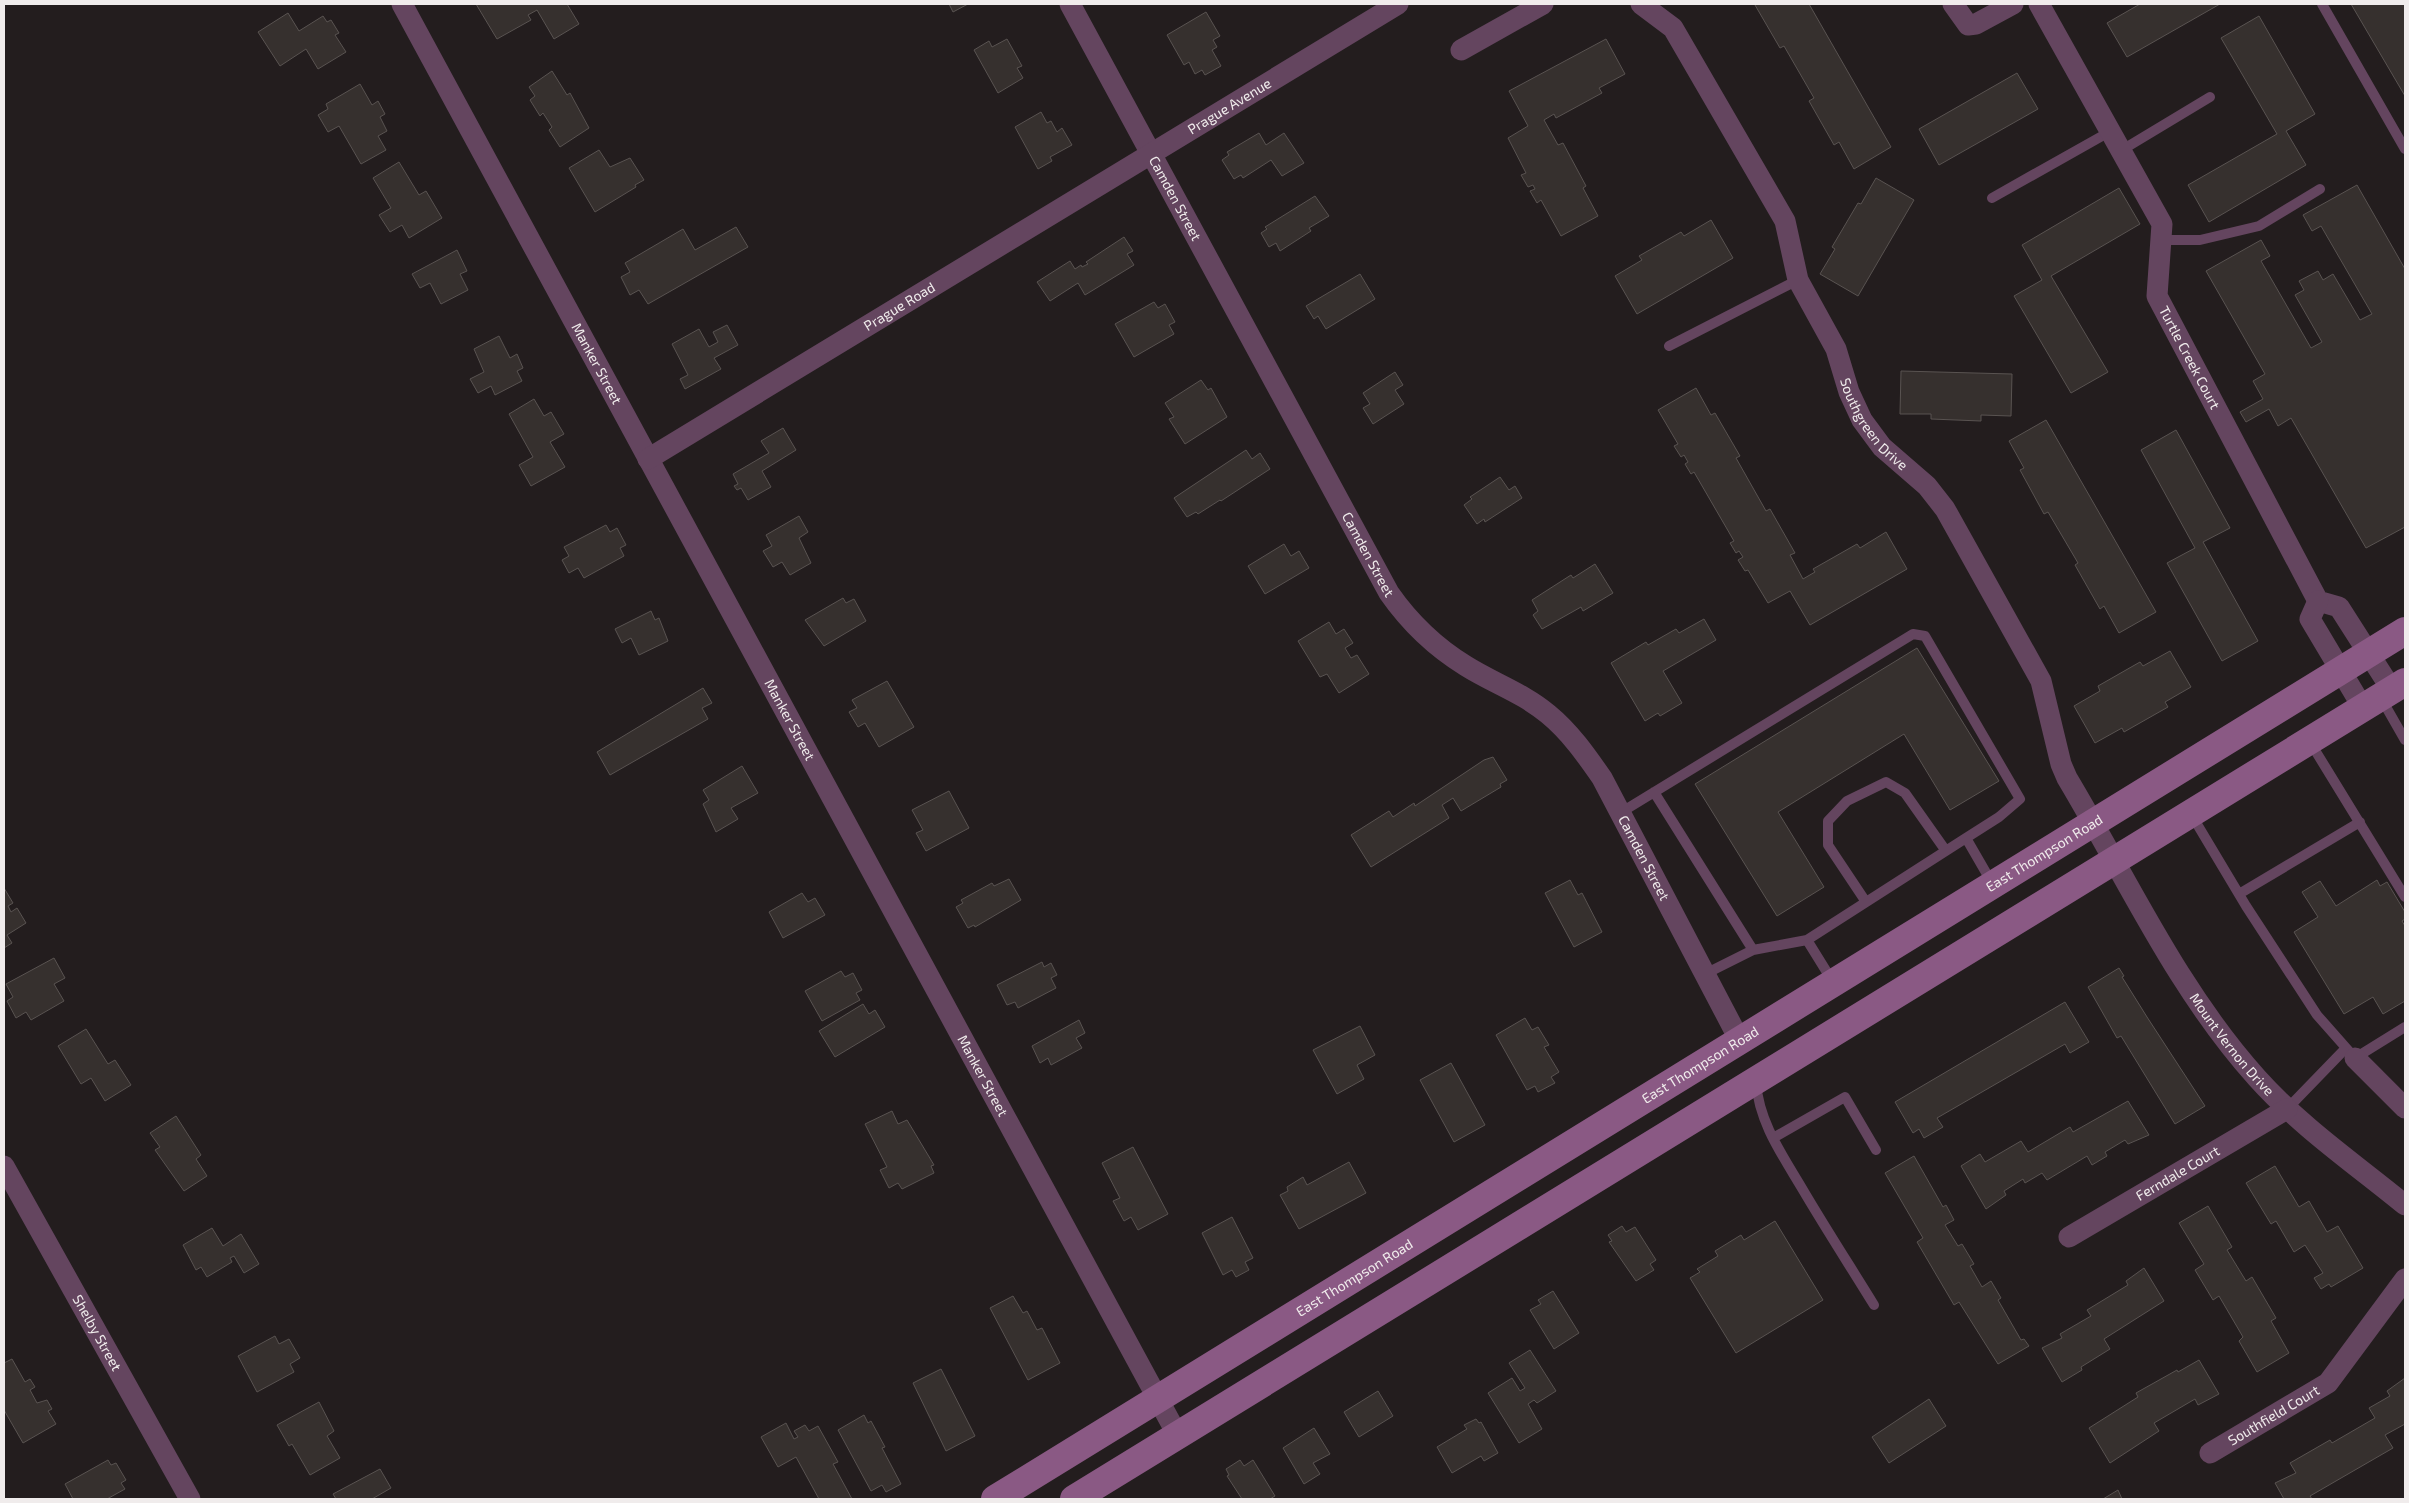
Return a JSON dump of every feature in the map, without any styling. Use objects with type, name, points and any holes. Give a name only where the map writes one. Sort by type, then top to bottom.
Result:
[{"type":"main road","name":"East Thompson Road","points":[[995,1499],[2405,631]]},
{"type":"main road","points":[[1074,1499],[1756,1081],[2109,854],[2191,814],[2385,695]]},
{"type":"main road","points":[[1740,1040],[1756,1081]]},
{"type":"street","name":"Manker Street","points":[[402,4],[1178,1436]]},
{"type":"street","name":"Camden Street","points":[[1070,4],[1389,593],[1418,629],[1445,652],[1524,696],[1559,724],[1586,755],[1620,813],[1740,1040]]},
{"type":"street","name":"Prague Avenue","points":[[1152,155],[1398,4]]},
{"type":"street","points":[[1461,50],[1543,4]]},
{"type":"street","name":"Southgreen Drive","points":[[1641,4],[1673,28],[1785,221],[1798,280],[1836,349],[1849,392],[1862,420],[1882,447],[1927,486],[1942,504],[2041,681],[2061,764],[2109,854]]},
{"type":"street","points":[[1953,4],[1968,25],[1976,24],[2013,4]]},
{"type":"street","name":"Turtle Creek Court","points":[[2039,4],[2162,224],[2157,296],[2318,601]]},
{"type":"street","name":"Prague Road","points":[[648,459],[1152,155]]},
{"type":"street","points":[[2318,601],[2339,607],[2369,654],[2385,695],[2341,671],[2310,619],[2318,601]]},
{"type":"street","name":"Mount Vernon Drive","points":[[2109,854],[2201,1008],[2241,1060],[2287,1109],[2311,1131],[2405,1205]]},
{"type":"street","points":[[2351,1053],[2405,1108]]},
{"type":"street","name":"Ferndale Court","points":[[2069,1237],[2287,1109]]},
{"type":"street","name":"Shelby Street","points":[[4,1166],[190,1499]]},
{"type":"street","name":"Southfield Court","points":[[2210,1454],[2328,1383],[2405,1279]]},
{"type":"lane","points":[[2322,4],[2405,149]]},
{"type":"lane","points":[[2122,150],[2210,97]]},
{"type":"lane","points":[[1992,198],[2111,130]]},
{"type":"lane","points":[[2161,240],[2200,240],[2259,226],[2320,189]]},
{"type":"lane","points":[[1669,346],[1798,280]]},
{"type":"lane","points":[[1620,813],[1913,634],[1925,636],[2020,799],[1999,817],[1807,940],[1753,950],[1705,974]]},
{"type":"lane","points":[[2385,695],[2405,740]]},
{"type":"lane","points":[[2310,741],[2405,897]]},
{"type":"lane","points":[[1866,902],[1828,845],[1828,821],[1847,801],[1886,782],[1905,792],[1946,851]]},
{"type":"lane","points":[[1654,792],[1753,950]]},
{"type":"lane","points":[[2191,814],[2239,894],[2317,1015],[2351,1053]]},
{"type":"lane","points":[[2239,894],[2360,822]]},
{"type":"lane","points":[[1966,838],[1993,884]]},
{"type":"lane","points":[[1807,940],[1833,983]]},
{"type":"lane","points":[[2287,1109],[2351,1053],[2405,1027]]},
{"type":"lane","points":[[1756,1081],[1757,1101],[1773,1138],[1847,1264],[1874,1304]]},
{"type":"lane","points":[[1773,1138],[1844,1097],[1876,1150]]},
{"type":"building","points":[[476,4],[567,4],[579,24],[554,39],[537,10],[528,15],[531,20],[497,39]]},
{"type":"building","points":[[949,4],[968,4],[953,12]]},
{"type":"building","points":[[1809,4],[1891,147],[1854,169],[1839,142],[1834,145],[1809,101],[1814,98],[1784,46],[1780,48],[1755,5]]},
{"type":"building","points":[[2140,4],[2220,4],[2127,57],[2107,23]]},
{"type":"building","points":[[2351,4],[2405,4],[2405,96]]},
{"type":"building","points":[[1206,12],[1220,36],[1213,40],[1217,47],[1212,50],[1221,66],[1205,75],[1202,70],[1195,74],[1189,62],[1184,65],[1167,35]]},
{"type":"building","points":[[288,13],[299,31],[323,16],[327,22],[331,20],[339,33],[335,35],[346,52],[318,69],[306,49],[280,66],[258,32]]},
{"type":"building","points":[[2259,16],[2315,114],[2286,131],[2306,165],[2209,222],[2188,185],[2277,134],[2221,38]]},
{"type":"building","points":[[1007,39],[1022,66],[1017,68],[1023,78],[998,93],[974,50],[989,41],[992,47]]},
{"type":"building","points":[[1606,39],[1625,74],[1599,88],[1602,93],[1556,118],[1554,114],[1544,120],[1558,145],[1563,143],[1586,186],[1583,188],[1598,216],[1561,236],[1541,200],[1537,203],[1530,191],[1535,189],[1533,185],[1528,187],[1521,175],[1526,173],[1508,138],[1528,126],[1509,91]]},
{"type":"building","points":[[552,71],[567,95],[570,93],[589,128],[560,147],[549,130],[552,127],[543,113],[540,116],[530,100],[535,96],[529,87]]},
{"type":"building","points":[[2017,73],[2038,109],[1939,165],[1919,129]]},
{"type":"building","points":[[360,84],[372,105],[378,101],[385,114],[380,117],[387,131],[378,136],[386,150],[361,164],[339,126],[328,132],[318,115],[328,109],[326,104]]},
{"type":"building","points":[[1041,112],[1047,123],[1051,121],[1057,132],[1062,128],[1072,145],[1050,157],[1052,161],[1038,169],[1015,127]]},
{"type":"building","points":[[1259,133],[1266,145],[1284,133],[1304,163],[1282,176],[1271,160],[1243,178],[1241,175],[1234,179],[1222,160],[1229,155],[1227,152]]},
{"type":"building","points":[[599,150],[610,167],[630,158],[644,180],[595,212],[569,168]]},
{"type":"building","points":[[399,162],[419,195],[426,191],[442,218],[409,238],[402,225],[390,232],[379,215],[391,208],[373,178]]},
{"type":"building","points":[[1876,178],[1914,200],[1858,296],[1820,274],[1835,249],[1832,247],[1858,203],[1861,204]]},
{"type":"building","points":[[2357,185],[2405,269],[2405,527],[2366,548],[2291,418],[2278,426],[2269,409],[2246,422],[2240,412],[2263,399],[2253,381],[2265,374],[2206,271],[2261,240],[2270,256],[2261,261],[2311,348],[2322,342],[2295,295],[2304,290],[2299,281],[2318,271],[2323,280],[2333,274],[2360,320],[2372,314],[2321,226],[2312,231],[2303,215]]},
{"type":"building","points":[[2119,188],[2140,224],[2051,276],[2108,372],[2071,393],[2014,296],[2042,280],[2022,245]]},
{"type":"building","points":[[1315,196],[1329,216],[1309,228],[1311,231],[1280,251],[1276,243],[1269,247],[1261,233],[1267,229],[1265,227]]},
{"type":"building","points":[[1711,220],[1733,258],[1637,314],[1615,276],[1642,260],[1639,256],[1681,232],[1684,236]]},
{"type":"building","points":[[736,227],[748,247],[648,304],[639,290],[630,295],[621,277],[630,272],[625,263],[683,229],[695,250]]},
{"type":"building","points":[[1124,237],[1133,251],[1127,254],[1134,265],[1085,295],[1078,283],[1050,301],[1037,282],[1070,261],[1075,269],[1081,265],[1082,267],[1088,264],[1086,262]]},
{"type":"building","points":[[457,250],[467,271],[460,274],[468,290],[441,304],[430,283],[420,288],[412,274]]},
{"type":"building","points":[[1360,274],[1375,299],[1326,329],[1318,316],[1314,319],[1306,306]]},
{"type":"building","points":[[1154,302],[1158,308],[1165,304],[1175,322],[1169,325],[1174,334],[1134,357],[1115,324]]},
{"type":"building","points":[[727,325],[738,345],[714,358],[721,369],[685,389],[680,379],[688,375],[672,344],[699,329],[709,347],[718,342],[713,332]]},
{"type":"building","points":[[499,336],[510,358],[517,354],[523,368],[517,371],[522,381],[495,395],[491,386],[478,393],[470,379],[484,372],[474,349]]},
{"type":"building","points":[[1901,371],[2012,374],[2011,416],[1981,415],[1981,421],[1931,419],[1931,414],[1900,414]]},
{"type":"building","points":[[1395,372],[1403,385],[1395,390],[1404,404],[1373,424],[1363,408],[1370,404],[1363,393]]},
{"type":"building","points":[[1201,380],[1208,390],[1211,388],[1227,417],[1185,444],[1169,419],[1174,417],[1165,403]]},
{"type":"building","points":[[1696,388],[1711,415],[1715,413],[1740,456],[1736,458],[1766,511],[1770,509],[1795,553],[1790,555],[1803,579],[1815,572],[1813,569],[1857,544],[1860,548],[1886,532],[1907,569],[1810,625],[1790,591],[1768,603],[1748,570],[1745,571],[1738,560],[1743,557],[1739,551],[1736,553],[1730,543],[1734,541],[1694,472],[1691,474],[1685,464],[1688,462],[1684,455],[1681,457],[1674,446],[1678,444],[1658,410]]},
{"type":"building","points":[[534,399],[544,416],[551,412],[564,434],[550,442],[565,467],[531,486],[519,465],[533,457],[509,414]]},
{"type":"building","points":[[2046,420],[2156,612],[2119,633],[2104,606],[2100,609],[2075,565],[2078,563],[2048,512],[2044,514],[2020,470],[2024,468],[2009,441]]},
{"type":"building","points":[[783,428],[796,450],[762,471],[771,487],[748,500],[741,488],[737,490],[734,486],[738,484],[733,474],[769,453],[761,441]]},
{"type":"building","points":[[2176,430],[2230,528],[2203,542],[2258,641],[2222,661],[2167,563],[2195,548],[2141,450]]},
{"type":"building","points":[[1246,450],[1252,459],[1260,453],[1270,469],[1221,501],[1198,514],[1196,512],[1187,517],[1174,498]]},
{"type":"building","points":[[1500,477],[1509,490],[1515,486],[1522,498],[1485,522],[1484,519],[1477,524],[1464,505],[1472,499],[1470,497]]},
{"type":"building","points":[[799,516],[808,532],[799,538],[811,563],[790,575],[782,562],[773,567],[763,551],[772,546],[766,535]]},
{"type":"building","points":[[606,525],[610,532],[617,528],[626,545],[620,548],[624,556],[584,578],[578,568],[569,573],[562,560],[569,556],[564,547]]},
{"type":"building","points":[[1284,544],[1291,556],[1299,551],[1309,568],[1265,594],[1248,566]]},
{"type":"building","points":[[1595,564],[1613,593],[1583,611],[1581,607],[1542,629],[1533,615],[1538,611],[1532,600],[1571,575],[1573,578]]},
{"type":"building","points":[[843,598],[846,603],[854,599],[866,621],[824,646],[805,620]]},
{"type":"building","points":[[651,611],[655,620],[659,618],[668,641],[639,655],[631,638],[622,643],[615,629]]},
{"type":"building","points":[[1704,619],[1716,640],[1663,671],[1682,703],[1660,716],[1658,713],[1645,721],[1611,663],[1646,642],[1648,645],[1676,629],[1679,633]]},
{"type":"building","points":[[1329,622],[1336,634],[1344,629],[1353,643],[1345,648],[1351,658],[1357,655],[1369,674],[1339,693],[1327,674],[1320,677],[1298,641]]},
{"type":"building","points":[[1917,648],[1999,781],[1950,810],[1904,734],[1778,812],[1824,887],[1777,916],[1695,784]]},
{"type":"building","points":[[2170,651],[2191,687],[2165,702],[2168,707],[2124,732],[2122,728],[2095,743],[2074,706],[2100,691],[2098,686],[2140,662],[2143,666]]},
{"type":"building","points":[[887,681],[914,727],[879,747],[865,723],[858,727],[849,712],[857,708],[852,700]]},
{"type":"building","points":[[703,688],[712,703],[702,708],[708,719],[610,775],[597,752]]},
{"type":"building","points":[[1493,757],[1507,780],[1500,784],[1501,787],[1461,811],[1453,798],[1442,805],[1449,818],[1371,867],[1351,835],[1389,811],[1393,817],[1414,803],[1415,806],[1484,760]]},
{"type":"building","points":[[742,766],[758,793],[731,808],[738,819],[716,832],[703,804],[709,800],[703,790]]},
{"type":"building","points":[[949,791],[969,828],[926,851],[916,833],[923,830],[912,810]]},
{"type":"building","points":[[1009,879],[1021,900],[975,927],[974,925],[968,928],[956,907],[963,903],[961,900],[992,883],[994,886]]},
{"type":"building","points":[[1570,880],[1578,895],[1582,893],[1602,932],[1574,947],[1545,893]]},
{"type":"building","points":[[2377,880],[2380,886],[2387,882],[2405,912],[2405,919],[2402,921],[2405,926],[2405,1001],[2383,1014],[2373,997],[2344,1014],[2294,932],[2318,917],[2302,892],[2320,881],[2336,906]]},
{"type":"building","points":[[4,888],[13,903],[8,906],[11,912],[17,908],[26,923],[7,935],[12,943],[4,948]]},
{"type":"building","points":[[802,893],[808,902],[815,898],[825,915],[783,938],[769,912]]},
{"type":"building","points":[[54,958],[65,978],[54,984],[64,1001],[31,1020],[26,1012],[16,1018],[7,1001],[13,997],[6,984]]},
{"type":"building","points":[[1042,962],[1044,967],[1051,963],[1057,975],[1051,978],[1056,988],[1018,1008],[1015,1002],[1007,1005],[997,985]]},
{"type":"building","points":[[2119,968],[2124,976],[2122,977],[2205,1106],[2175,1124],[2121,1036],[2117,1038],[2088,987]]},
{"type":"building","points":[[841,971],[845,977],[853,973],[862,990],[856,993],[860,1000],[822,1021],[805,991]]},
{"type":"building","points":[[2065,1002],[2089,1042],[2070,1053],[2065,1044],[1937,1118],[1943,1127],[1924,1138],[1919,1129],[1913,1133],[1895,1102]]},
{"type":"building","points":[[863,1004],[869,1014],[875,1010],[885,1027],[835,1057],[819,1031]]},
{"type":"building","points":[[1525,1018],[1532,1030],[1538,1027],[1549,1045],[1544,1047],[1559,1072],[1551,1077],[1555,1083],[1538,1092],[1535,1086],[1527,1090],[1496,1035]]},
{"type":"building","points":[[1079,1020],[1085,1033],[1076,1038],[1082,1048],[1051,1065],[1048,1058],[1040,1063],[1032,1046]]},
{"type":"building","points":[[1360,1026],[1375,1055],[1357,1065],[1364,1079],[1337,1094],[1313,1050]]},
{"type":"building","points":[[86,1029],[108,1064],[115,1060],[131,1085],[105,1101],[91,1078],[81,1084],[58,1046]]},
{"type":"building","points":[[1451,1063],[1485,1125],[1454,1142],[1420,1080]]},
{"type":"building","points":[[2128,1101],[2149,1135],[2128,1144],[2125,1140],[2105,1152],[2107,1156],[2092,1165],[2087,1156],[2047,1180],[2042,1173],[2025,1183],[2023,1179],[2004,1191],[2006,1195],[1986,1209],[1961,1166],[1980,1154],[1985,1162],[2021,1141],[2028,1152],[2070,1127],[2073,1132]]},
{"type":"building","points":[[892,1111],[898,1124],[907,1120],[934,1165],[931,1166],[934,1173],[902,1189],[898,1183],[889,1188],[880,1170],[887,1167],[865,1124]]},
{"type":"building","points":[[176,1116],[201,1155],[196,1159],[207,1176],[184,1191],[155,1150],[160,1147],[150,1133]]},
{"type":"building","points":[[1133,1147],[1168,1214],[1138,1230],[1131,1217],[1124,1221],[1113,1201],[1120,1198],[1102,1163]]},
{"type":"building","points":[[1914,1156],[1943,1207],[1946,1205],[1954,1220],[1945,1225],[1958,1246],[1962,1244],[1974,1264],[1970,1266],[1982,1287],[1991,1281],[2001,1298],[1998,1300],[2021,1340],[2024,1339],[2029,1346],[1998,1364],[1959,1302],[1954,1305],[1917,1242],[1923,1238],[1885,1173]]},
{"type":"building","points":[[1349,1162],[1366,1193],[1299,1229],[1280,1195],[1288,1191],[1287,1187],[1303,1177],[1307,1185]]},
{"type":"building","points":[[2275,1166],[2299,1207],[2309,1201],[2327,1232],[2338,1226],[2363,1268],[2331,1287],[2329,1284],[2321,1289],[2314,1278],[2323,1273],[2305,1245],[2294,1252],[2276,1221],[2271,1224],[2246,1183]]},
{"type":"building","points":[[2208,1206],[2232,1247],[2227,1250],[2246,1281],[2252,1277],[2276,1318],[2271,1321],[2289,1353],[2257,1372],[2239,1341],[2243,1337],[2219,1296],[2213,1300],[2195,1270],[2204,1264],[2179,1223]]},
{"type":"building","points":[[1232,1217],[1253,1258],[1245,1262],[1249,1270],[1236,1277],[1232,1270],[1223,1275],[1202,1233]]},
{"type":"building","points":[[1775,1221],[1823,1300],[1736,1353],[1690,1278],[1700,1272],[1697,1269],[1718,1256],[1715,1251],[1741,1235],[1744,1240]]},
{"type":"building","points":[[1622,1226],[1626,1232],[1635,1227],[1656,1260],[1650,1264],[1654,1270],[1636,1281],[1609,1242],[1612,1241],[1608,1235]]},
{"type":"building","points":[[212,1228],[223,1246],[241,1234],[259,1264],[244,1273],[234,1256],[230,1258],[232,1262],[207,1277],[201,1267],[196,1270],[183,1245]]},
{"type":"building","points":[[2144,1268],[2164,1301],[2104,1339],[2110,1349],[2081,1367],[2082,1370],[2062,1382],[2042,1348],[2062,1338],[2060,1334],[2091,1316],[2087,1310],[2128,1285],[2126,1281]]},
{"type":"building","points":[[1553,1291],[1579,1333],[1554,1349],[1530,1310],[1541,1304],[1538,1300]]},
{"type":"building","points":[[1013,1296],[1023,1313],[1027,1311],[1037,1330],[1042,1328],[1060,1363],[1028,1380],[990,1308]]},
{"type":"building","points":[[275,1336],[279,1344],[289,1339],[300,1358],[290,1364],[294,1372],[257,1392],[238,1356]]},
{"type":"building","points":[[1530,1350],[1556,1391],[1537,1403],[1534,1400],[1528,1404],[1542,1429],[1519,1443],[1488,1393],[1512,1378],[1520,1391],[1525,1388],[1509,1363]]},
{"type":"building","points":[[12,1359],[25,1382],[30,1379],[35,1387],[30,1390],[37,1403],[47,1400],[52,1409],[48,1411],[56,1424],[23,1443],[4,1410],[4,1363]]},
{"type":"building","points":[[2199,1360],[2219,1394],[2198,1405],[2195,1399],[2154,1423],[2159,1431],[2110,1463],[2089,1428],[2138,1397],[2136,1393]]},
{"type":"building","points":[[941,1369],[975,1436],[946,1451],[913,1383]]},
{"type":"building","points":[[2405,1378],[2405,1424],[2385,1435],[2393,1448],[2310,1496],[2312,1499],[2284,1499],[2275,1483],[2296,1473],[2290,1463],[2330,1440],[2332,1443],[2375,1418],[2369,1408],[2390,1396],[2387,1391]]},
{"type":"building","points":[[1378,1391],[1393,1416],[1359,1437],[1344,1412]]},
{"type":"building","points":[[1929,1399],[1946,1426],[1889,1463],[1872,1437]]},
{"type":"building","points":[[319,1402],[334,1431],[327,1436],[340,1458],[310,1475],[292,1444],[289,1446],[277,1425]]},
{"type":"building","points":[[864,1415],[868,1423],[871,1421],[885,1447],[882,1448],[901,1484],[886,1492],[882,1485],[871,1491],[838,1430]]},
{"type":"building","points":[[1476,1419],[1479,1423],[1481,1422],[1498,1453],[1484,1461],[1481,1456],[1452,1473],[1437,1447],[1467,1429],[1464,1425]]},
{"type":"building","points":[[786,1423],[794,1439],[798,1437],[794,1431],[805,1425],[809,1431],[818,1426],[838,1462],[833,1464],[852,1499],[819,1499],[796,1457],[778,1467],[761,1437]]},
{"type":"building","points":[[1314,1428],[1330,1454],[1313,1463],[1320,1474],[1304,1484],[1283,1448]]},
{"type":"building","points":[[108,1460],[111,1465],[116,1463],[126,1480],[121,1483],[125,1489],[107,1499],[73,1499],[65,1484]]},
{"type":"building","points":[[1240,1460],[1244,1466],[1253,1460],[1275,1496],[1270,1499],[1242,1499],[1227,1476],[1229,1475],[1226,1469]]},
{"type":"building","points":[[380,1469],[391,1488],[372,1499],[336,1499],[333,1494]]},
{"type":"building","points":[[2118,1490],[2122,1499],[2103,1499]]}]
